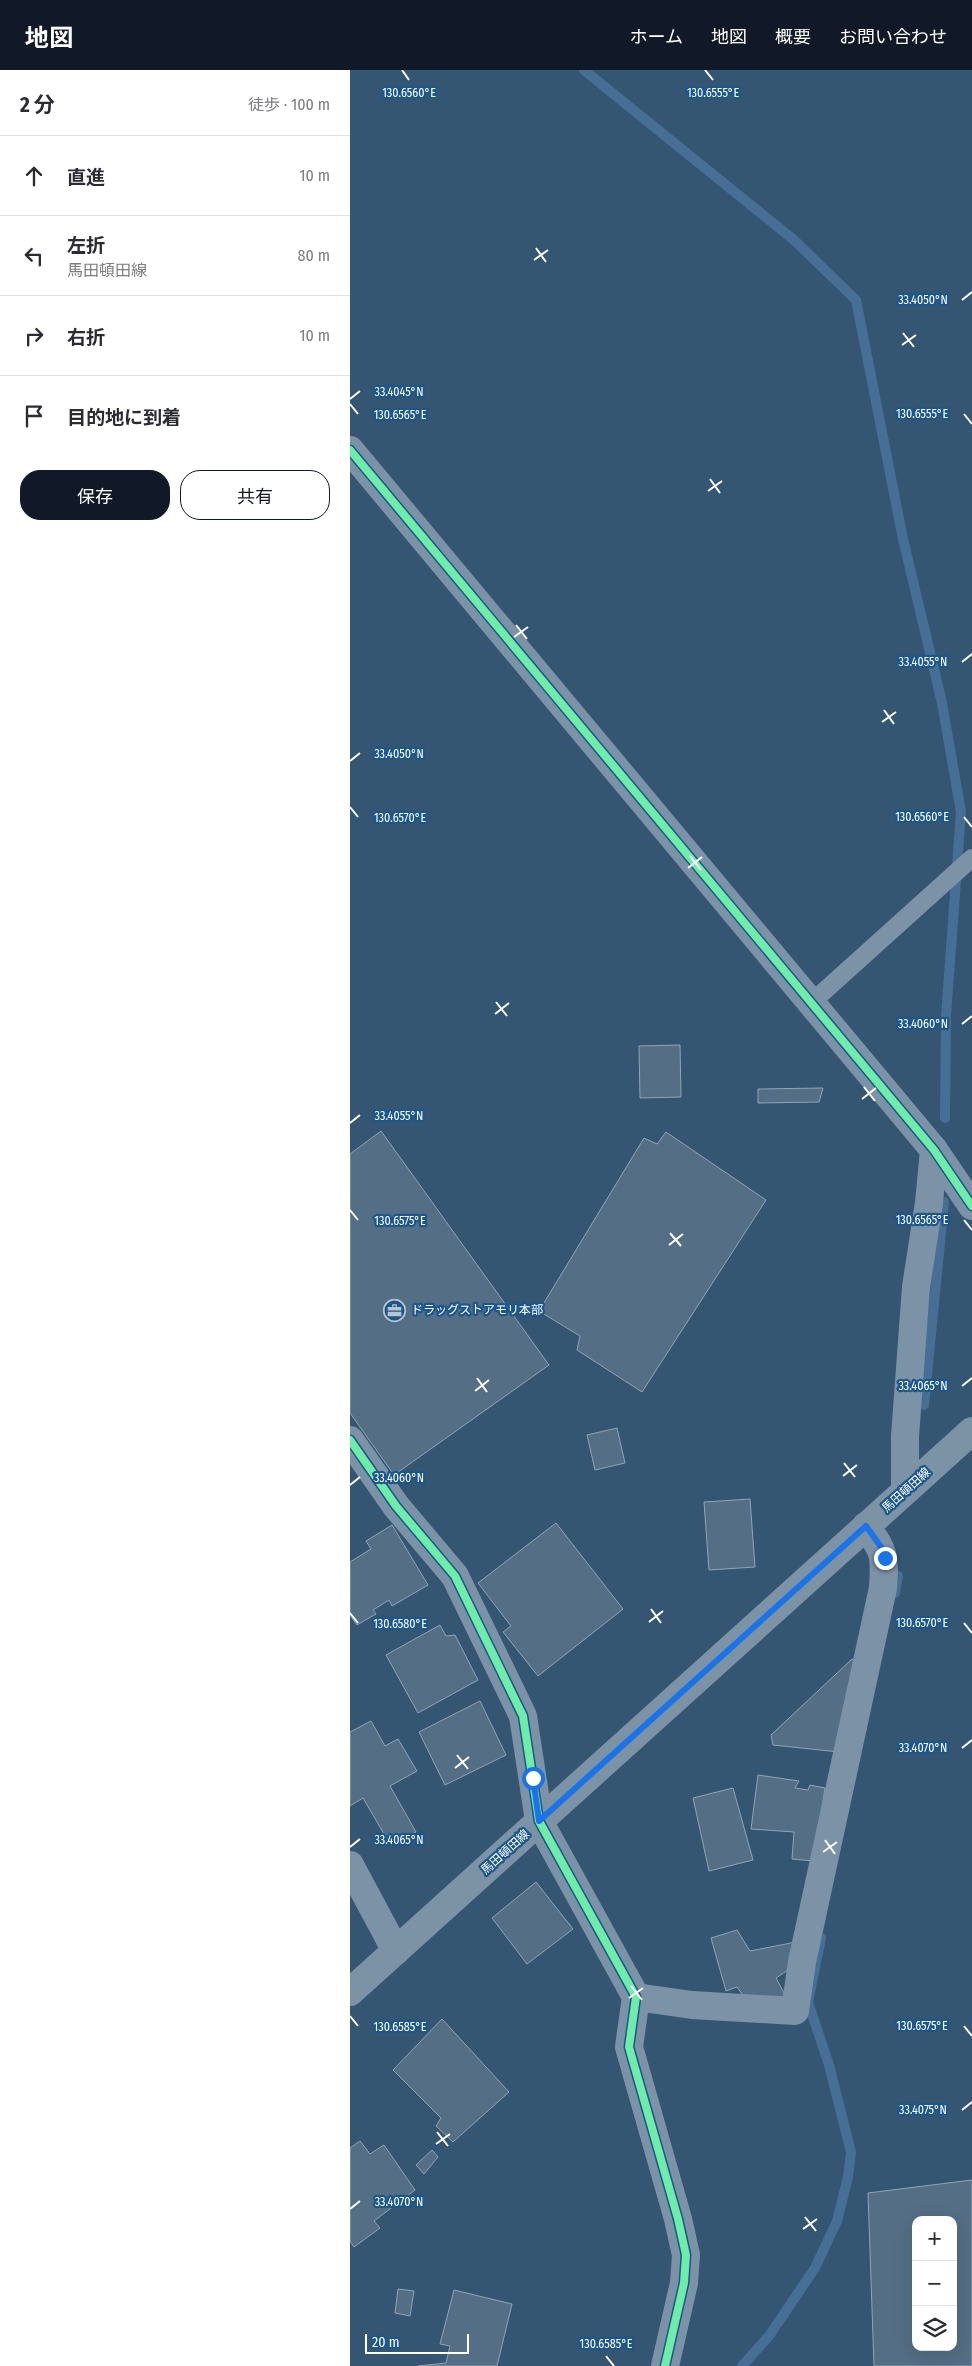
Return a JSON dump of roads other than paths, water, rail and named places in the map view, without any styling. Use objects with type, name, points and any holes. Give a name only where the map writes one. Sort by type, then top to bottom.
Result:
[{"type":"main road","name":"馬田頓田線","points":[[350,1992],[972,1431]]},
{"type":"street","points":[[350,450],[934,1150],[972,1206]]},
{"type":"street","points":[[905,1491],[905,1436],[916,1287],[929,1203],[934,1150]]},
{"type":"street","points":[[350,1440],[396,1506],[455,1576],[524,1716],[539,1821],[636,1997],[629,2047],[678,2219],[686,2254],[684,2284],[665,2366]]},
{"type":"street","points":[[636,1997],[692,2005],[795,2012],[802,1962],[883,1588],[885,1558],[881,1547],[866,1526]]},
{"type":"street","points":[[350,1865],[396,1951]]},
{"type":"lane","points":[[811,1004],[972,858]]},
{"type":"waterway","points":[[584,70],[794,240],[856,300],[903,539],[942,703],[961,812],[946,1016],[945,1118]]},
{"type":"waterway","points":[[924,1405],[944,1202]]},
{"type":"waterway","points":[[895,1593],[898,1576]]},
{"type":"waterway","points":[[742,2366],[769,2336],[815,2268],[837,2221],[848,2177],[851,2152],[829,2065],[808,2002],[821,1938]]},
{"type":"place","name":"ドラッグストアモリ本部","points":[[395,1310]]}]
